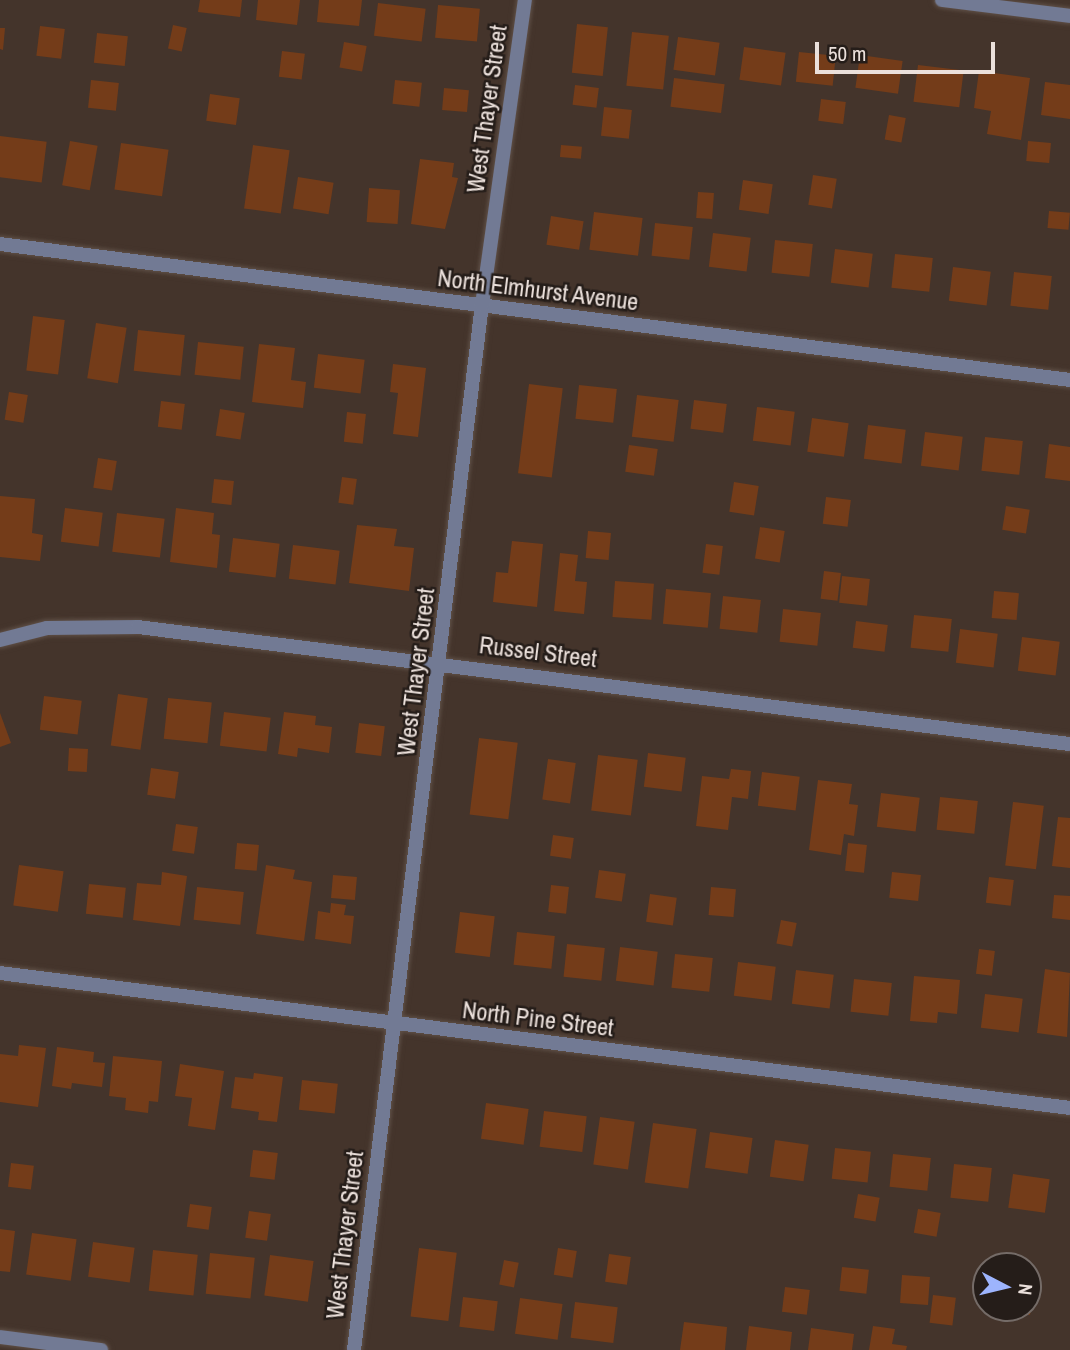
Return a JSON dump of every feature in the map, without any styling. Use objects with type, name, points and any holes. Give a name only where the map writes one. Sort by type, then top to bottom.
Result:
[{"type":"street","name":"West Thayer Street","points":[[354,1350],[392,1024],[441,663],[482,305],[526,0]]},
{"type":"street","points":[[942,0],[1070,16]]},
{"type":"street","name":"North Elmhurst Avenue","points":[[0,244],[1070,380]]},
{"type":"street","name":"Russel Street","points":[[0,640],[47,628],[138,627],[1070,744]]},
{"type":"street","name":"North Pine Street","points":[[0,973],[1070,1108]]},
{"type":"street","points":[[0,1337],[101,1350]]},
{"type":"building","points":[[200,0],[242,0],[240,17],[198,12]]},
{"type":"building","points":[[258,0],[300,0],[297,25],[256,20]]},
{"type":"building","points":[[319,0],[362,0],[359,26],[317,22]]},
{"type":"building","points":[[378,3],[426,9],[422,42],[374,36]]},
{"type":"building","points":[[438,5],[480,9],[477,42],[435,38]]},
{"type":"building","points":[[577,24],[608,27],[603,76],[572,73]]},
{"type":"building","points":[[173,25],[187,28],[182,51],[168,48]]},
{"type":"building","points":[[40,26],[65,29],[61,59],[36,56]]},
{"type":"building","points":[[0,28],[5,28],[3,50],[0,49]]},
{"type":"building","points":[[632,32],[669,36],[663,90],[626,86]]},
{"type":"building","points":[[97,33],[128,36],[125,66],[94,63]]},
{"type":"building","points":[[678,37],[720,43],[715,76],[673,70]]},
{"type":"building","points":[[344,42],[367,46],[362,72],[339,68]]},
{"type":"building","points":[[744,47],[786,53],[781,86],[739,80]]},
{"type":"building","points":[[282,51],[305,54],[302,80],[279,77]]},
{"type":"building","points":[[799,52],[836,56],[833,86],[796,82]]},
{"type":"building","points":[[860,55],[903,61],[898,94],[855,88]]},
{"type":"building","points":[[918,65],[964,71],[959,107],[913,102]]},
{"type":"building","points":[[979,71],[1030,78],[1021,140],[987,134],[991,111],[974,108]]},
{"type":"building","points":[[674,78],[725,84],[721,113],[670,107]]},
{"type":"building","points":[[91,80],[119,83],[116,111],[88,108]]},
{"type":"building","points":[[395,80],[422,83],[419,107],[392,104]]},
{"type":"building","points":[[1045,82],[1070,85],[1070,119],[1041,115]]},
{"type":"building","points":[[575,85],[599,88],[596,108],[573,105]]},
{"type":"building","points":[[444,88],[469,90],[467,112],[442,110]]},
{"type":"building","points":[[210,94],[240,98],[236,125],[206,121]]},
{"type":"building","points":[[821,99],[846,102],[843,124],[818,121]]},
{"type":"building","points":[[604,107],[632,110],[629,139],[601,136]]},
{"type":"building","points":[[889,115],[906,118],[901,143],[885,140]]},
{"type":"building","points":[[0,136],[47,142],[42,182],[0,177]]},
{"type":"building","points":[[70,141],[98,146],[90,190],[62,185]]},
{"type":"building","points":[[1028,141],[1051,143],[1049,163],[1026,161]]},
{"type":"building","points":[[121,143],[169,150],[162,196],[114,190]]},
{"type":"building","points":[[253,145],[290,150],[281,214],[244,208]]},
{"type":"building","points":[[561,145],[582,147],[581,159],[560,157]]},
{"type":"building","points":[[420,159],[454,163],[452,177],[458,178],[445,229],[411,224]]},
{"type":"building","points":[[813,175],[837,179],[832,208],[808,205]]},
{"type":"building","points":[[298,177],[334,183],[329,214],[293,209]]},
{"type":"building","points":[[743,180],[773,184],[769,214],[739,210]]},
{"type":"building","points":[[369,188],[400,190],[398,224],[367,222]]},
{"type":"building","points":[[698,192],[714,193],[712,219],[696,218]]},
{"type":"building","points":[[1049,211],[1070,213],[1068,230],[1048,228]]},
{"type":"building","points":[[594,212],[643,218],[638,256],[589,250]]},
{"type":"building","points":[[551,216],[584,221],[579,250],[546,245]]},
{"type":"building","points":[[655,223],[693,227],[689,260],[652,256]]},
{"type":"building","points":[[713,233],[751,238],[747,271],[709,267]]},
{"type":"building","points":[[775,240],[813,244],[809,277],[772,273]]},
{"type":"building","points":[[835,249],[873,254],[869,287],[831,283]]},
{"type":"building","points":[[895,254],[933,258],[929,292],[891,288]]},
{"type":"building","points":[[953,267],[991,272],[987,305],[949,301]]},
{"type":"building","points":[[1014,272],[1052,276],[1048,310],[1010,306]]},
{"type":"building","points":[[33,316],[65,320],[58,374],[26,371]]},
{"type":"building","points":[[96,323],[127,328],[118,383],[87,378]]},
{"type":"building","points":[[138,330],[185,335],[180,376],[134,371]]},
{"type":"building","points":[[198,342],[244,347],[240,380],[195,375]]},
{"type":"building","points":[[259,344],[295,348],[291,380],[306,382],[303,408],[252,402]]},
{"type":"building","points":[[318,354],[365,360],[361,393],[314,388]]},
{"type":"building","points":[[393,364],[426,368],[418,437],[393,434],[398,393],[390,392]]},
{"type":"building","points":[[529,384],[563,388],[552,477],[518,473]]},
{"type":"building","points":[[579,385],[617,389],[613,423],[575,419]]},
{"type":"building","points":[[9,392],[28,395],[23,423],[5,420]]},
{"type":"building","points":[[637,395],[679,400],[674,442],[632,437]]},
{"type":"building","points":[[694,400],[727,404],[723,433],[690,429]]},
{"type":"building","points":[[161,401],[185,404],[182,430],[158,427]]},
{"type":"building","points":[[757,407],[795,412],[791,445],[753,441]]},
{"type":"building","points":[[220,409],[245,413],[240,440],[216,436]]},
{"type":"building","points":[[347,412],[366,414],[363,444],[344,442]]},
{"type":"building","points":[[812,418],[849,423],[844,457],[807,452]]},
{"type":"building","points":[[868,425],[906,430],[902,463],[864,459]]},
{"type":"building","points":[[925,432],[963,437],[959,470],[921,466]]},
{"type":"building","points":[[985,437],[1023,441],[1019,475],[981,471]]},
{"type":"building","points":[[1049,444],[1070,447],[1070,481],[1045,478]]},
{"type":"building","points":[[629,445],[658,449],[654,476],[625,472]]},
{"type":"building","points":[[98,458],[117,461],[112,491],[93,488]]},
{"type":"building","points":[[342,477],[357,479],[353,505],[338,503]]},
{"type":"building","points":[[214,479],[234,481],[231,505],[211,503]]},
{"type":"building","points":[[734,482],[759,486],[754,516],[729,512]]},
{"type":"building","points":[[0,496],[35,499],[32,533],[43,535],[40,561],[0,557]]},
{"type":"building","points":[[826,497],[851,500],[848,527],[823,524]]},
{"type":"building","points":[[1006,506],[1030,510],[1026,533],[1002,530]]},
{"type":"building","points":[[65,508],[103,513],[99,546],[61,542]]},
{"type":"building","points":[[176,508],[214,513],[212,534],[220,535],[217,568],[170,562]]},
{"type":"building","points":[[117,513],[165,519],[160,558],[112,552]]},
{"type":"building","points":[[357,525],[397,529],[394,546],[414,548],[409,591],[349,583]]},
{"type":"building","points":[[760,527],[785,531],[780,563],[755,559]]},
{"type":"building","points":[[588,531],[611,533],[609,560],[586,558]]},
{"type":"building","points":[[233,538],[280,544],[276,577],[229,572]]},
{"type":"building","points":[[512,541],[543,544],[537,607],[493,602],[496,572],[508,573]]},
{"type":"building","points":[[706,544],[723,546],[719,575],[702,573]]},
{"type":"building","points":[[293,545],[340,551],[336,584],[289,579]]},
{"type":"building","points":[[560,553],[578,555],[575,581],[587,582],[584,614],[554,611]]},
{"type":"building","points":[[824,571],[841,573],[837,601],[821,599]]},
{"type":"building","points":[[842,576],[870,579],[867,606],[839,603]]},
{"type":"building","points":[[615,581],[654,584],[651,620],[612,617]]},
{"type":"building","points":[[666,589],[711,593],[708,628],[663,624]]},
{"type":"building","points":[[994,591],[1019,593],[1017,620],[992,618]]},
{"type":"building","points":[[723,596],[761,600],[757,633],[720,629]]},
{"type":"building","points":[[783,609],[821,613],[817,646],[780,642]]},
{"type":"building","points":[[914,615],[952,619],[948,652],[911,648]]},
{"type":"building","points":[[856,621],[888,625],[884,652],[853,648]]},
{"type":"building","points":[[960,629],[998,634],[994,667],[956,663]]},
{"type":"building","points":[[1022,637],[1060,642],[1056,675],[1018,671]]},
{"type":"building","points":[[118,694],[148,698],[140,750],[111,745]]},
{"type":"building","points":[[44,696],[82,701],[78,734],[40,730]]},
{"type":"building","points":[[168,698],[212,703],[207,743],[164,739]]},
{"type":"building","points":[[224,712],[271,718],[267,751],[220,746]]},
{"type":"building","points":[[284,712],[316,716],[315,725],[332,727],[329,753],[298,748],[297,757],[278,754]]},
{"type":"building","points":[[0,713],[11,743],[0,747]]},
{"type":"building","points":[[359,723],[385,726],[381,756],[355,753]]},
{"type":"building","points":[[479,738],[518,743],[508,819],[470,814]]},
{"type":"building","points":[[69,748],[88,749],[87,772],[68,771]]},
{"type":"building","points":[[648,753],[686,758],[682,791],[644,787]]},
{"type":"building","points":[[598,755],[638,760],[631,815],[591,811]]},
{"type":"building","points":[[548,759],[576,763],[570,803],[542,800]]},
{"type":"building","points":[[151,768],[179,772],[175,799],[147,795]]},
{"type":"building","points":[[731,769],[751,771],[748,799],[732,797],[728,830],[696,826],[702,776],[729,779]]},
{"type":"building","points":[[762,772],[800,777],[796,810],[758,806]]},
{"type":"building","points":[[818,780],[852,784],[849,804],[858,805],[854,836],[844,834],[841,855],[809,850]]},
{"type":"building","points":[[881,793],[920,798],[916,831],[877,827]]},
{"type":"building","points":[[940,797],[978,801],[974,834],[937,830]]},
{"type":"building","points":[[1013,802],[1044,806],[1036,869],[1005,866]]},
{"type":"building","points":[[1058,817],[1070,818],[1070,868],[1052,866]]},
{"type":"building","points":[[176,824],[198,827],[194,854],[172,851]]},
{"type":"building","points":[[553,835],[574,838],[571,859],[550,856]]},
{"type":"building","points":[[237,843],[259,845],[257,871],[235,869]]},
{"type":"building","points":[[848,843],[867,845],[864,873],[845,871]]},
{"type":"building","points":[[19,865],[64,871],[58,912],[13,906]]},
{"type":"building","points":[[266,865],[295,870],[293,879],[312,882],[304,941],[256,934]]},
{"type":"building","points":[[599,870],[626,874],[622,901],[595,898]]},
{"type":"building","points":[[162,872],[187,876],[180,926],[133,920],[137,883],[161,885]]},
{"type":"building","points":[[892,872],[921,875],[918,901],[889,898]]},
{"type":"building","points":[[333,875],[357,877],[355,900],[331,898]]},
{"type":"building","points":[[989,877],[1014,880],[1011,906],[986,903]]},
{"type":"building","points":[[89,884],[126,888],[123,918],[86,914]]},
{"type":"building","points":[[551,885],[569,887],[566,914],[548,912]]},
{"type":"building","points":[[197,887],[244,892],[240,925],[194,920]]},
{"type":"building","points":[[711,887],[736,889],[733,917],[709,915]]},
{"type":"building","points":[[650,894],[677,898],[673,925],[646,922]]},
{"type":"building","points":[[1054,895],[1070,896],[1070,920],[1052,918]]},
{"type":"building","points":[[331,903],[346,905],[344,915],[354,916],[351,944],[315,939],[318,911],[330,913]]},
{"type":"building","points":[[460,912],[495,916],[490,957],[455,953]]},
{"type":"building","points":[[781,920],[797,923],[792,947],[776,944]]},
{"type":"building","points":[[517,932],[555,936],[551,969],[514,965]]},
{"type":"building","points":[[567,944],[605,948],[601,981],[564,977]]},
{"type":"building","points":[[620,947],[658,952],[654,985],[616,981]]},
{"type":"building","points":[[979,949],[995,951],[992,976],[976,974]]},
{"type":"building","points":[[675,954],[713,958],[709,992],[671,988]]},
{"type":"building","points":[[738,962],[776,967],[772,1000],[734,996]]},
{"type":"building","points":[[1045,969],[1070,973],[1067,1037],[1037,1033]]},
{"type":"building","points":[[796,970],[834,975],[830,1008],[792,1004]]},
{"type":"building","points":[[914,976],[960,980],[957,1014],[938,1012],[937,1023],[910,1021]]},
{"type":"building","points":[[854,979],[892,983],[888,1016],[851,1012]]},
{"type":"building","points":[[985,994],[1023,999],[1019,1032],[981,1028]]},
{"type":"building","points":[[19,1045],[46,1048],[38,1107],[0,1102],[0,1054],[18,1056]]},
{"type":"building","points":[[57,1047],[94,1052],[93,1062],[105,1063],[102,1087],[72,1083],[71,1089],[52,1086]]},
{"type":"building","points":[[113,1056],[162,1061],[158,1102],[149,1101],[148,1113],[125,1110],[126,1098],[109,1096]]},
{"type":"building","points":[[180,1064],[224,1071],[215,1130],[188,1126],[192,1098],[175,1096]]},
{"type":"building","points":[[254,1073],[283,1077],[277,1122],[258,1120],[259,1112],[231,1108],[235,1077],[253,1079]]},
{"type":"building","points":[[302,1080],[338,1084],[335,1114],[299,1110]]},
{"type":"building","points":[[486,1103],[529,1109],[524,1145],[481,1139]]},
{"type":"building","points":[[544,1111],[587,1116],[582,1152],[540,1147]]},
{"type":"building","points":[[600,1117],[635,1122],[628,1169],[593,1165]]},
{"type":"building","points":[[653,1123],[697,1129],[688,1189],[645,1182]]},
{"type":"building","points":[[710,1132],[753,1138],[748,1174],[705,1168]]},
{"type":"building","points":[[775,1140],[809,1145],[804,1181],[770,1177]]},
{"type":"building","points":[[835,1148],[871,1152],[868,1183],[832,1179]]},
{"type":"building","points":[[253,1150],[278,1153],[275,1180],[250,1177]]},
{"type":"building","points":[[893,1154],[931,1158],[927,1191],[890,1187]]},
{"type":"building","points":[[11,1163],[34,1166],[31,1190],[8,1187]]},
{"type":"building","points":[[954,1164],[992,1168],[988,1202],[950,1198]]},
{"type":"building","points":[[1013,1174],[1050,1179],[1045,1213],[1008,1208]]},
{"type":"building","points":[[858,1194],[880,1198],[875,1221],[854,1218]]},
{"type":"building","points":[[190,1204],[212,1207],[209,1230],[187,1227]]},
{"type":"building","points":[[918,1209],[941,1213],[936,1237],[914,1233]]},
{"type":"building","points":[[249,1211],[271,1214],[267,1241],[245,1238]]},
{"type":"building","points":[[0,1229],[15,1231],[10,1272],[0,1271]]},
{"type":"building","points":[[32,1233],[77,1239],[71,1281],[26,1275]]},
{"type":"building","points":[[93,1242],[135,1248],[130,1283],[88,1277]]},
{"type":"building","points":[[419,1248],[457,1253],[448,1321],[411,1316]]},
{"type":"building","points":[[558,1248],[577,1251],[573,1278],[554,1275]]},
{"type":"building","points":[[153,1250],[198,1255],[193,1295],[149,1291]]},
{"type":"building","points":[[210,1253],[255,1258],[250,1298],[206,1294]]},
{"type":"building","points":[[609,1254],[631,1257],[627,1285],[605,1282]]},
{"type":"building","points":[[270,1255],[314,1261],[308,1302],[264,1296]]},
{"type":"building","points":[[504,1260],[519,1263],[514,1287],[499,1285]]},
{"type":"building","points":[[842,1267],[869,1270],[866,1294],[839,1291]]},
{"type":"building","points":[[902,1275],[930,1277],[928,1305],[900,1303]]},
{"type":"building","points":[[785,1287],[810,1290],[807,1315],[782,1312]]},
{"type":"building","points":[[933,1295],[956,1298],[952,1326],[930,1323]]},
{"type":"building","points":[[463,1297],[498,1301],[494,1331],[459,1327]]},
{"type":"building","points":[[520,1298],[563,1304],[558,1340],[515,1334]]},
{"type":"building","points":[[575,1302],[618,1307],[613,1343],[571,1338]]},
{"type":"building","points":[[684,1322],[727,1327],[725,1350],[680,1350]]},
{"type":"building","points":[[749,1326],[792,1332],[790,1350],[746,1350]]},
{"type":"building","points":[[873,1326],[895,1329],[892,1344],[907,1346],[906,1350],[869,1350]]},
{"type":"building","points":[[811,1328],[854,1334],[852,1350],[808,1350]]}]
